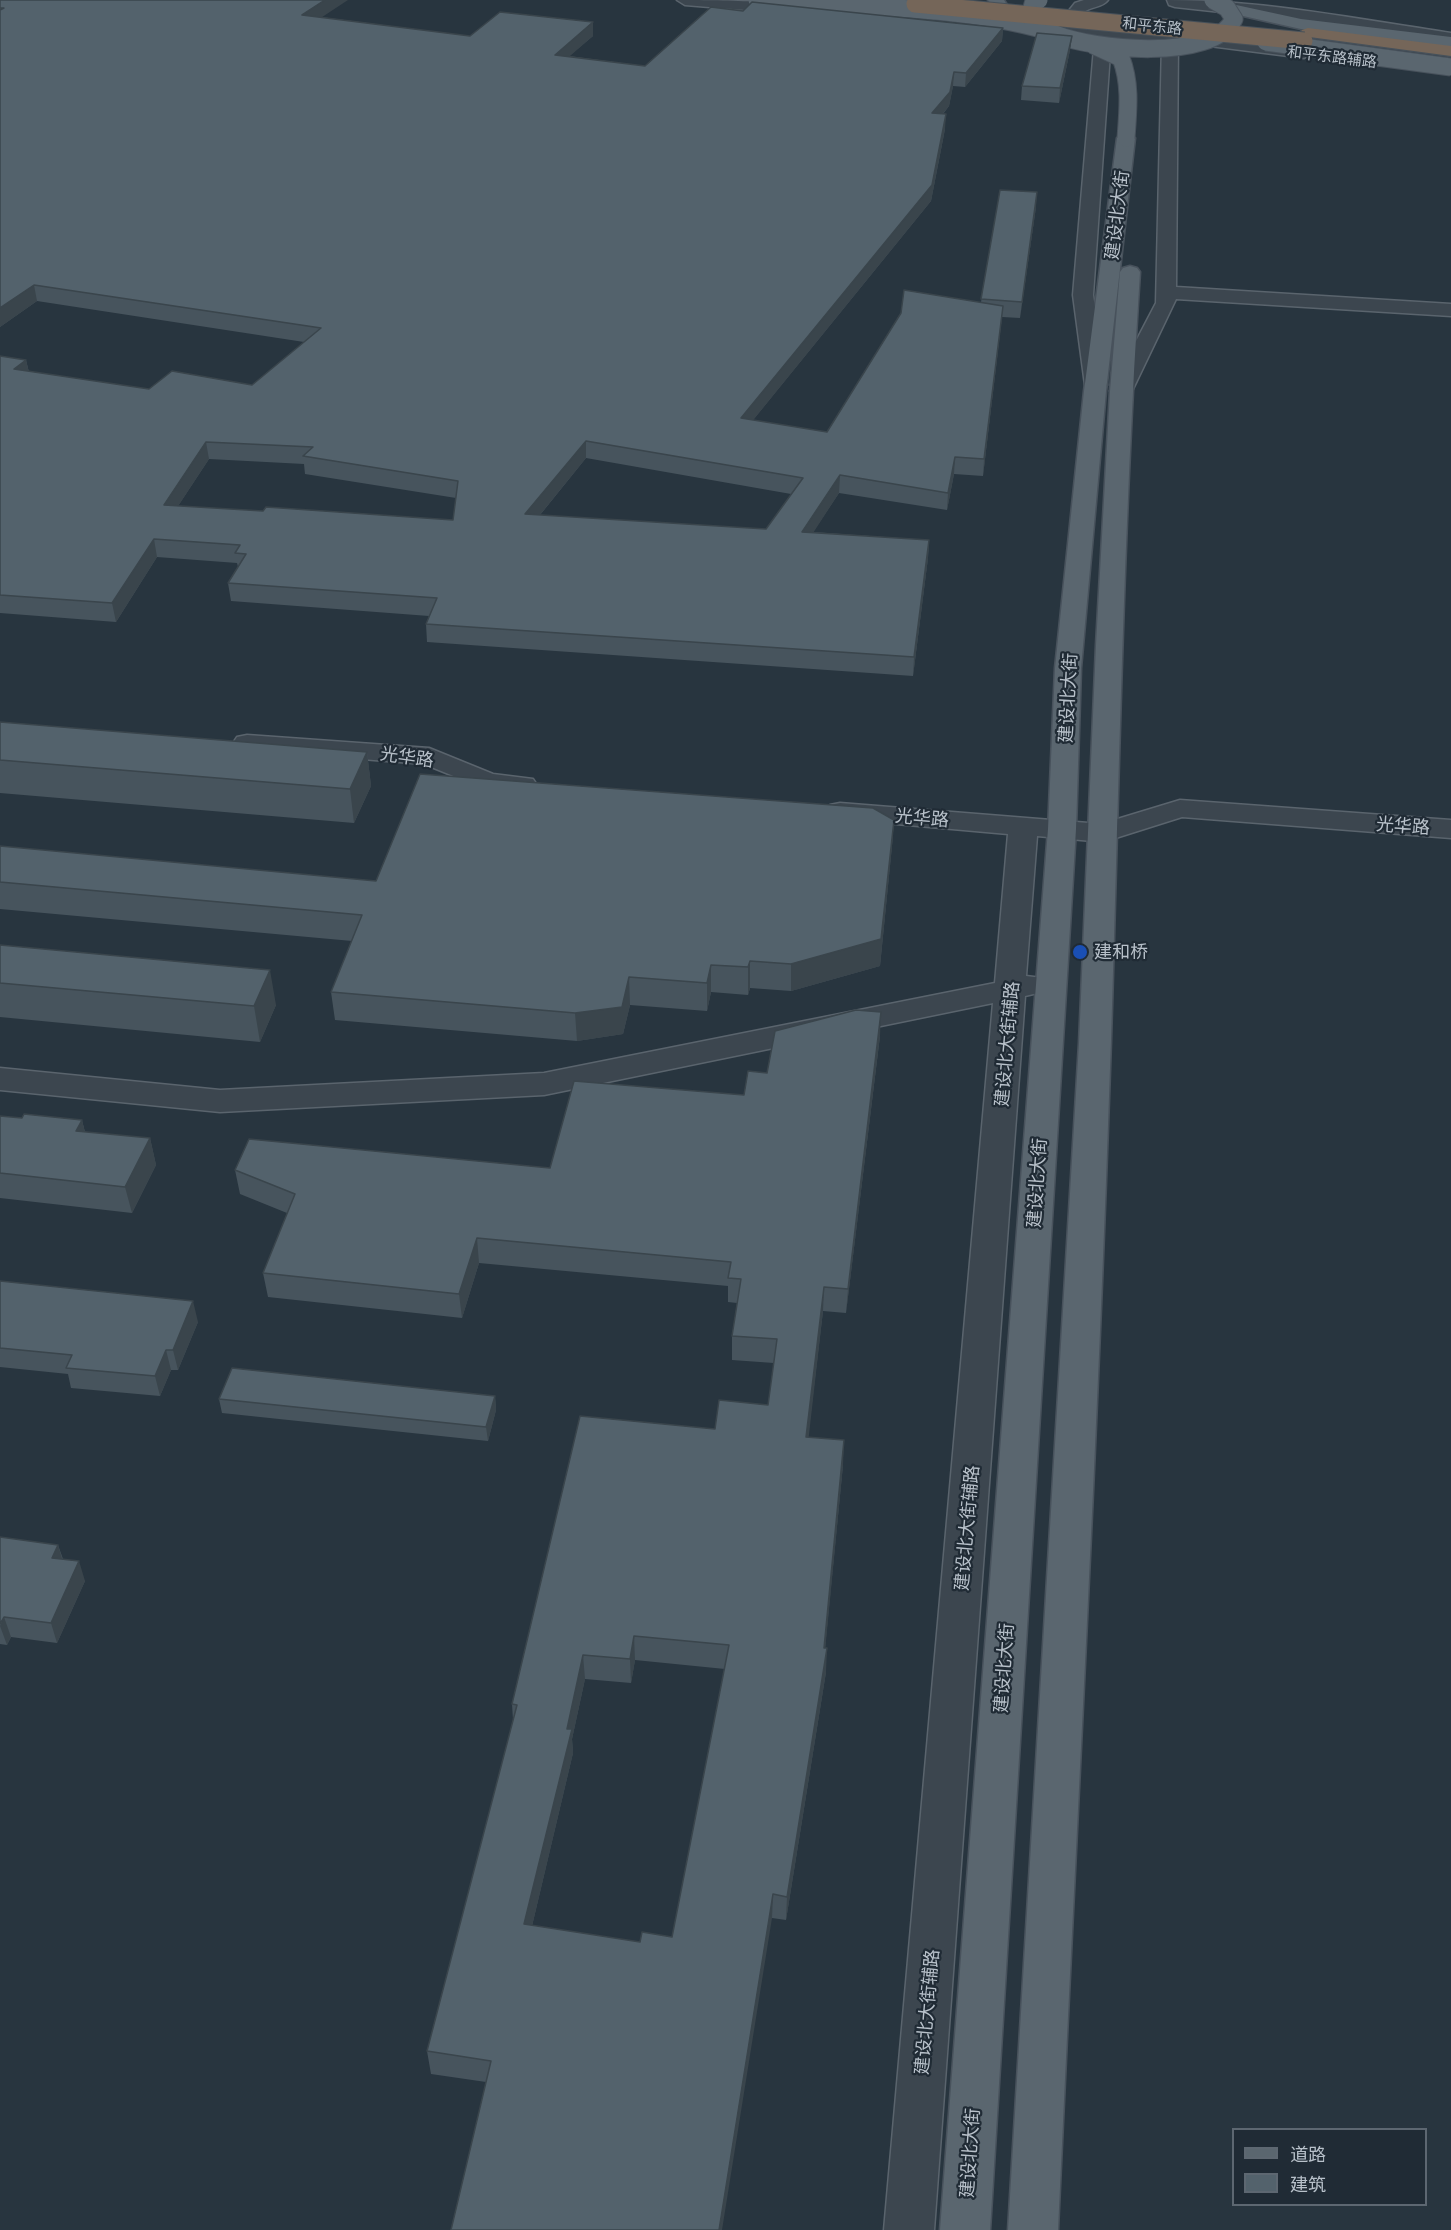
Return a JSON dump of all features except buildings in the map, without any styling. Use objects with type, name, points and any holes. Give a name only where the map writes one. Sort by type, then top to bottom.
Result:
[{"type":"highway","name":"和平东路","points":[[851,0],[1247,31],[1451,59]]},
{"type":"highway","name":"和平东路","points":[[968,7],[1451,51]]},
{"type":"main road","points":[[757,0],[968,7],[996,11],[1001,6],[996,0]]},
{"type":"main road","points":[[1040,0],[1033,4],[1030,15],[1048,31]]},
{"type":"main road","points":[[1080,41],[1124,47],[1174,41],[1201,42],[1228,30],[1234,19],[1220,4]]},
{"type":"main road","name":"和平东路辅路","points":[[1220,4],[1292,18],[1451,40]]},
{"type":"main road","points":[[968,7],[1080,41],[1121,58],[1128,77],[1132,138]]},
{"type":"main road","points":[[1247,31],[1264,22],[1292,18]]},
{"type":"main road","points":[[1247,31],[1275,43]]},
{"type":"main road","points":[[1033,2230],[1103,833],[1108,388],[1132,138],[1145,66],[1174,41]]},
{"type":"main road","name":"和平东路辅路","points":[[1201,42],[1275,43],[1451,67]]},
{"type":"main road","name":"建设北大街","points":[[965,2230],[1062,829],[1068,668],[1108,388]]},
{"type":"street","name":"和平东路","points":[[685,0],[1102,32],[1174,41]]},
{"type":"street","points":[[1100,0],[1081,6],[1075,13],[1077,20],[1087,27],[1102,32],[1083,295],[1108,388]]},
{"type":"street","points":[[1254,0],[1292,18]]},
{"type":"street","points":[[1108,388],[1166,303],[1174,41],[1198,27],[1202,20],[1199,14],[1172,1]]},
{"type":"street","points":[[1172,1],[1292,18]]},
{"type":"street","name":"和平东路辅路","points":[[1174,41],[1451,73]]},
{"type":"street","points":[[1167,292],[1451,310]]},
{"type":"street","name":"光华路","points":[[226,741],[429,756],[488,782],[548,787]]},
{"type":"street","name":"光华路","points":[[809,808],[1103,833],[1180,808],[1451,829]]},
{"type":"street","name":"建设北大街辅路","points":[[909,2230],[1023,826]]},
{"type":"street","points":[[0,1079],[220,1101],[544,1084],[1051,981]]},
{"type":"place","name":"建和桥","points":[[1080,952]]}]
